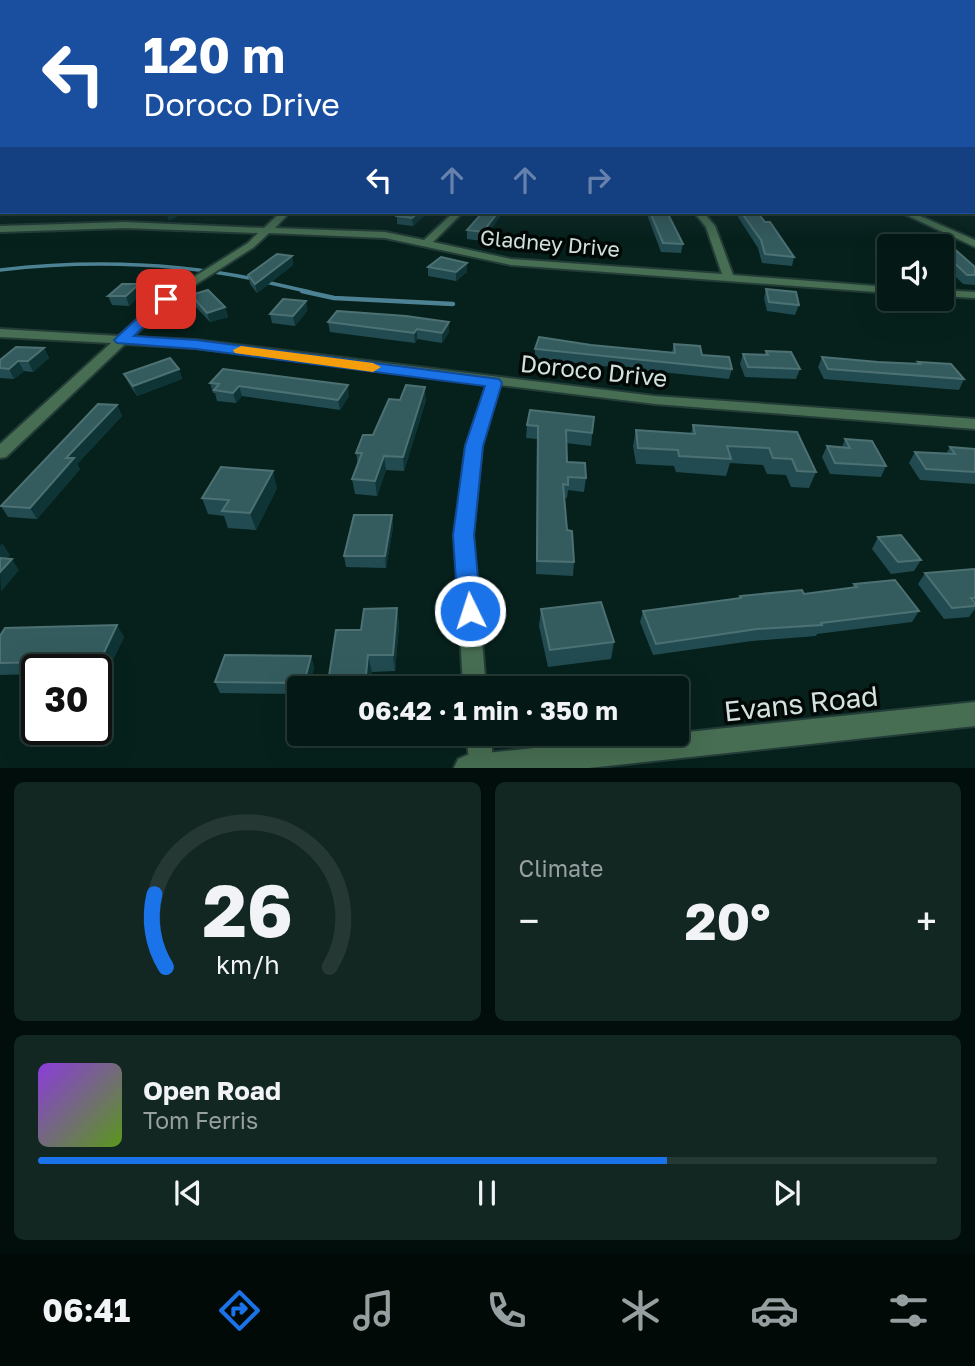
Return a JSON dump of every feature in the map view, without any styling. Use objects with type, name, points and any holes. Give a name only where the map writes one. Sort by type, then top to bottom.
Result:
[{"type":"street","points":[[125,226],[138,214]]},
{"type":"street","points":[[0,453],[166,299],[240,253],[284,214]]},
{"type":"street","points":[[428,242],[457,214]]},
{"type":"street","points":[[700,214],[710,226],[728,277]]},
{"type":"street","points":[[908,214],[975,244]]},
{"type":"street","name":"Gladney Drive","points":[[0,229],[125,226],[385,235],[428,242],[488,259],[877,289]]},
{"type":"street","points":[[954,294],[975,295]]},
{"type":"street","name":"Doroco Drive","points":[[0,333],[196,344],[494,383],[655,400],[975,424]]},
{"type":"street","points":[[474,676],[464,535],[474,446],[494,383]]},
{"type":"street","name":"Evans Road","points":[[474,767],[642,759],[975,714]]},
{"type":"street","points":[[474,767],[477,746]]},
{"type":"building","points":[[400,214],[417,214],[412,218],[397,216]]},
{"type":"building","points":[[481,214],[496,214],[483,232],[467,230]]},
{"type":"building","points":[[651,214],[668,214],[683,244],[663,243]]},
{"type":"building","points":[[742,214],[759,214],[765,222],[770,222],[794,257],[765,254],[761,240]]},
{"type":"building","points":[[954,249],[975,267],[975,275],[967,275],[954,263]]},
{"type":"building","points":[[277,254],[292,256],[255,284],[248,275]]},
{"type":"building","points":[[441,257],[467,263],[456,272],[428,267]]},
{"type":"building","points":[[122,284],[139,284],[126,296],[108,296]]},
{"type":"building","points":[[766,289],[796,292],[799,305],[769,302]]},
{"type":"building","points":[[208,290],[225,307],[207,313],[191,295]]},
{"type":"building","points":[[283,299],[306,301],[293,316],[270,314]]},
{"type":"building","points":[[337,311],[449,322],[442,333],[417,329],[414,333],[328,322]]},
{"type":"building","points":[[539,337],[675,353],[674,344],[700,346],[702,355],[729,357],[732,369],[535,349]]},
{"type":"building","points":[[16,347],[44,348],[28,361],[18,361],[9,369],[0,368],[0,360]]},
{"type":"building","points":[[766,351],[791,352],[800,369],[748,367],[743,354],[768,355]]},
{"type":"building","points":[[822,357],[951,364],[964,379],[828,369]]},
{"type":"building","points":[[170,358],[179,369],[133,386],[124,374]]},
{"type":"building","points":[[223,369],[348,385],[338,400],[239,386],[233,393],[214,390],[219,384],[210,383]]},
{"type":"building","points":[[406,385],[425,387],[403,457],[384,456],[375,481],[352,479],[362,453],[356,453],[363,435],[373,435],[389,399],[400,400]]},
{"type":"building","points":[[98,404],[117,405],[66,458],[74,458],[30,508],[1,506]]},
{"type":"building","points":[[530,410],[594,417],[592,433],[566,430],[567,462],[585,463],[586,478],[568,477],[568,485],[563,484],[567,530],[572,531],[574,562],[537,561],[538,426],[527,425]]},
{"type":"building","points":[[693,425],[797,432],[816,472],[797,471],[792,459],[773,458],[769,448],[727,446],[731,459],[679,456],[678,450],[638,448],[636,430],[695,434]]},
{"type":"building","points":[[845,439],[872,441],[886,466],[835,463],[827,446],[850,448]]},
{"type":"building","points":[[950,447],[975,449],[975,472],[926,469],[915,452],[955,454]]},
{"type":"building","points":[[221,467],[273,471],[250,513],[222,511],[229,500],[202,498]]},
{"type":"building","points":[[354,515],[392,515],[385,556],[344,556]]},
{"type":"building","points":[[901,535],[921,560],[898,562],[878,537]]},
{"type":"building","points":[[0,558],[12,559],[0,572]]},
{"type":"building","points":[[974,569],[975,598],[971,598],[975,606],[952,608],[925,573]]},
{"type":"building","points":[[895,580],[919,611],[821,623],[822,625],[757,629],[656,644],[643,611],[741,598],[740,596],[802,590],[804,594],[857,587],[854,584]]},
{"type":"building","points":[[601,602],[614,642],[550,650],[541,609]]},
{"type":"building","points":[[397,608],[393,655],[368,655],[366,675],[329,676],[336,630],[361,630],[364,609]]},
{"type":"building","points":[[117,625],[103,654],[21,654],[21,663],[0,663],[0,636],[5,628]]},
{"type":"building","points":[[225,655],[311,656],[306,676],[287,676],[287,683],[215,682]]},
{"type":"waterway","points":[[0,270],[127,264],[191,269],[254,279]]},
{"type":"waterway","points":[[266,282],[310,292]]},
{"type":"waterway","points":[[302,291],[334,298],[453,304]]},
{"type":"slow traffic","points":[[241,350],[373,367]]},
{"type":"route","points":[[166,299],[122,340],[196,344],[494,383],[474,446],[464,535],[470,611]]}]
